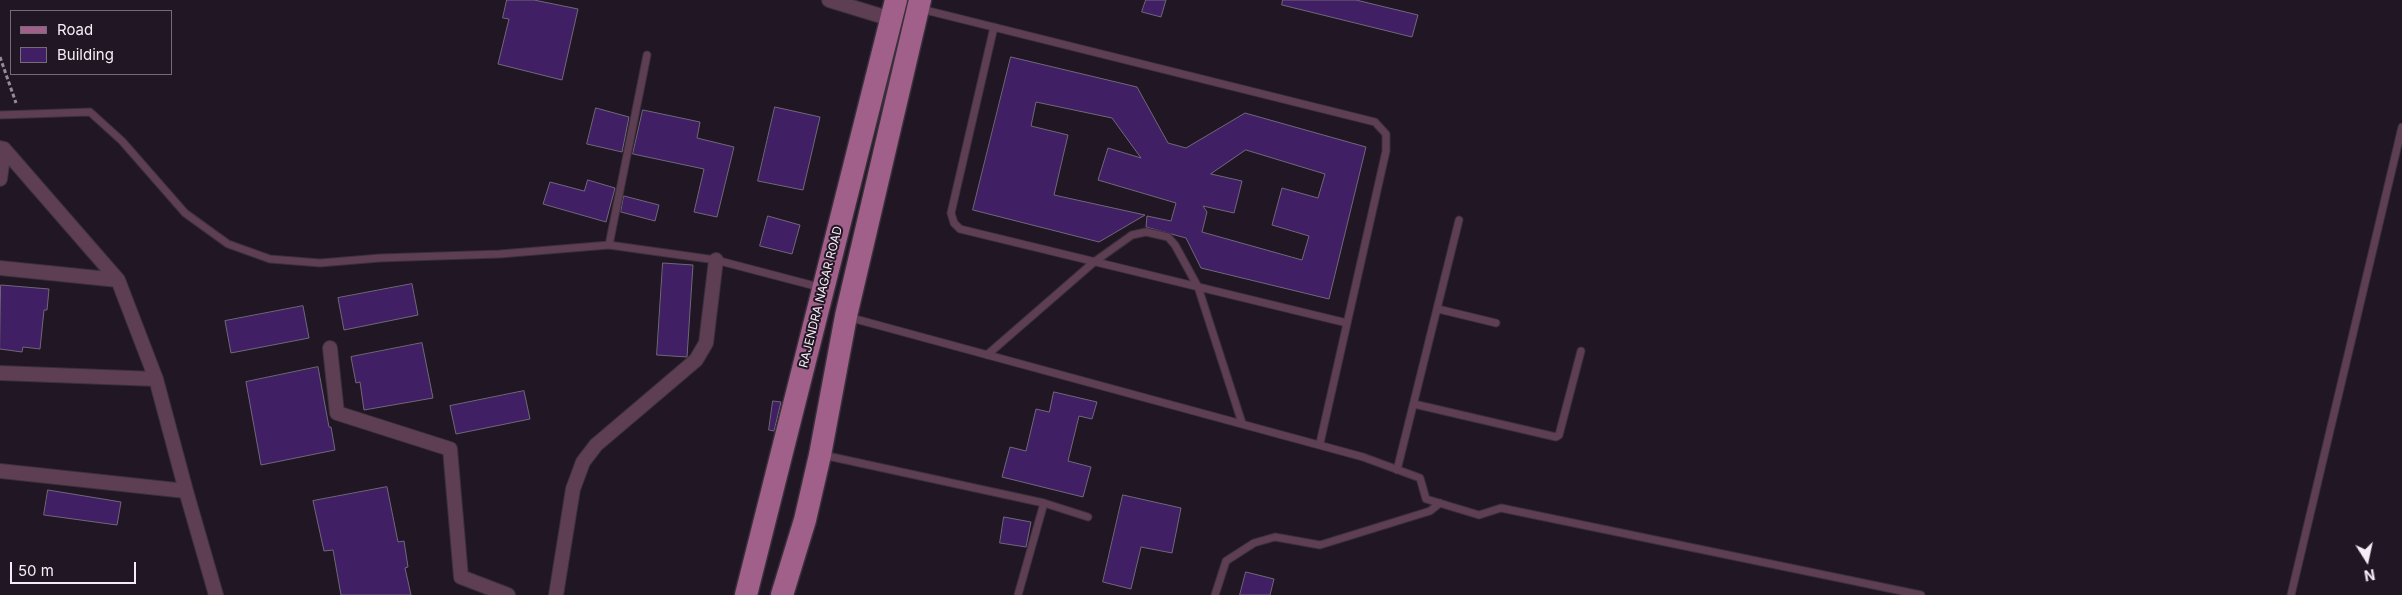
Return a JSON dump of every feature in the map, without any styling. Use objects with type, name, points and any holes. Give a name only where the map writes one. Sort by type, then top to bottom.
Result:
[{"type":"main road","points":[[782,595],[805,520],[866,225],[919,4]]},
{"type":"main road","name":"RAJENDRA NAGAR ROAD","points":[[746,595],[894,9]]},
{"type":"main road","points":[[841,218],[866,225]]},
{"type":"street","points":[[829,0],[894,9]]},
{"type":"street","points":[[0,179],[2,149]]},
{"type":"street","points":[[2,149],[118,280],[156,379],[216,595]]},
{"type":"street","points":[[556,595],[573,489],[583,462],[596,445],[696,360],[702,351],[706,343],[716,260]]},
{"type":"street","points":[[0,268],[118,280]]},
{"type":"street","points":[[330,348],[337,413],[450,450],[461,577],[504,595]]},
{"type":"street","points":[[0,373],[156,379]]},
{"type":"street","points":[[0,471],[186,491]]},
{"type":"lane","points":[[919,4],[994,27],[1375,122],[1386,134],[1386,151],[1320,443]]},
{"type":"lane","points":[[994,27],[951,213],[954,223],[960,229],[1347,323]]},
{"type":"lane","points":[[609,246],[647,55]]},
{"type":"lane","points":[[0,115],[90,112],[122,141],[185,213],[228,244],[270,259],[320,263],[380,258],[500,254],[609,246],[716,260],[822,288]]},
{"type":"lane","points":[[2291,595],[2402,127]]},
{"type":"lane","points":[[1397,470],[1459,220]]},
{"type":"lane","points":[[987,355],[1094,262],[1132,235],[1146,232],[1172,241],[1198,287],[1242,423]]},
{"type":"lane","points":[[1438,309],[1496,322]]},
{"type":"lane","points":[[846,316],[1320,443],[1420,478],[1426,499],[1479,515],[1501,508],[1921,595]]},
{"type":"lane","points":[[1414,404],[1556,437],[1559,435],[1581,351]]},
{"type":"lane","points":[[820,454],[1044,503],[1088,517]]},
{"type":"lane","points":[[1018,595],[1044,503]]},
{"type":"lane","points":[[1215,595],[1226,561],[1254,543],[1275,537],[1320,545],[1430,511],[1440,503]]},
{"type":"path","points":[[0,58],[20,113]]},
{"type":"building","points":[[507,0],[534,0],[578,9],[562,80],[498,64],[509,19],[503,18]]},
{"type":"building","points":[[1146,0],[1166,0],[1161,17],[1142,12]]},
{"type":"building","points":[[1283,0],[1356,0],[1418,15],[1412,37],[1282,5]]},
{"type":"building","points":[[1011,57],[1137,87],[1168,143],[1186,148],[1245,113],[1366,147],[1329,299],[1201,268],[1186,238],[1146,227],[1147,216],[1171,221],[1176,203],[1098,180],[1108,148],[1141,158],[1112,118],[1036,102],[1031,126],[1068,135],[1054,195],[1145,215],[1099,242],[973,210]],"holes":[[[1246,150],[1325,174],[1318,198],[1282,188],[1272,225],[1309,236],[1302,260],[1202,232],[1207,212],[1203,206],[1234,213],[1242,181],[1211,174]]]},
{"type":"building","points":[[775,107],[820,117],[803,190],[758,181]]},
{"type":"building","points":[[596,108],[629,117],[622,152],[587,144]]},
{"type":"building","points":[[643,110],[700,122],[697,138],[734,147],[717,217],[694,212],[704,169],[633,154]]},
{"type":"building","points":[[588,180],[615,188],[606,222],[543,204],[550,182],[584,191]]},
{"type":"building","points":[[624,196],[659,205],[655,221],[621,212]]},
{"type":"building","points":[[768,216],[800,225],[792,254],[760,246]]},
{"type":"building","points":[[663,263],[693,265],[687,357],[657,355]]},
{"type":"building","points":[[412,284],[418,315],[344,330],[338,298]]},
{"type":"building","points":[[1,285],[49,289],[47,310],[44,310],[40,349],[23,347],[22,352],[0,349]]},
{"type":"building","points":[[303,306],[309,338],[231,353],[225,321]]},
{"type":"building","points":[[422,343],[433,398],[364,410],[360,382],[356,383],[351,357]]},
{"type":"building","points":[[318,367],[335,450],[261,465],[246,382]]},
{"type":"building","points":[[524,391],[530,419],[456,434],[450,406]]},
{"type":"building","points":[[1054,392],[1097,402],[1092,419],[1079,416],[1068,461],[1091,467],[1083,497],[1002,477],[1010,447],[1026,451],[1036,409],[1049,412]]},
{"type":"building","points":[[773,401],[781,402],[774,431],[769,430]]},
{"type":"building","points":[[387,487],[398,542],[404,541],[408,567],[405,568],[411,595],[341,595],[333,550],[324,551],[313,501]]},
{"type":"building","points":[[48,490],[121,502],[117,525],[44,515]]},
{"type":"building","points":[[1123,495],[1181,508],[1172,553],[1141,547],[1131,589],[1103,582]]},
{"type":"building","points":[[1004,517],[1031,522],[1026,547],[1000,543]]},
{"type":"building","points":[[1246,572],[1274,579],[1270,595],[1240,595]]}]
